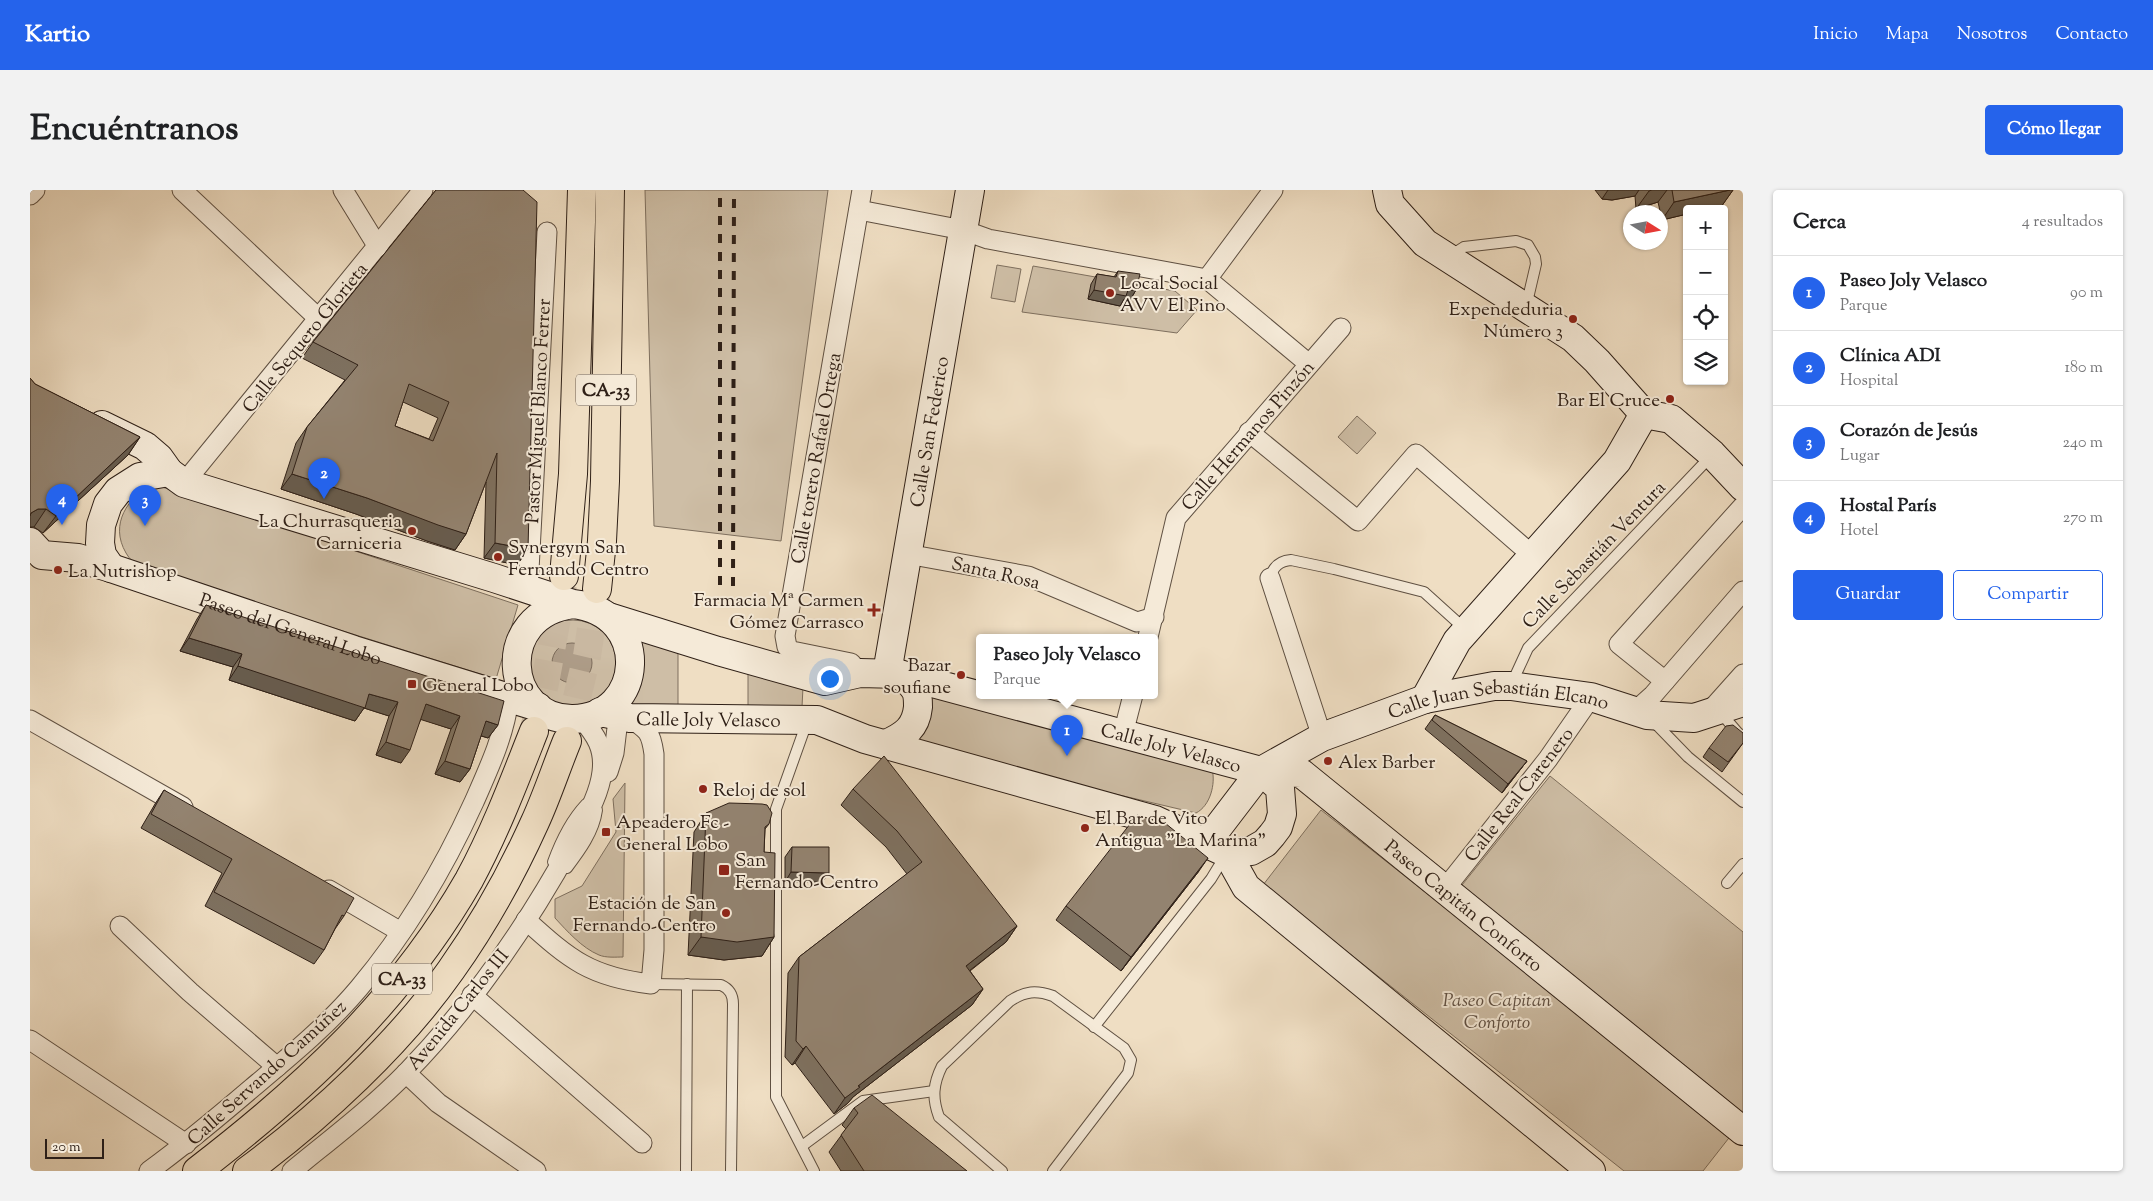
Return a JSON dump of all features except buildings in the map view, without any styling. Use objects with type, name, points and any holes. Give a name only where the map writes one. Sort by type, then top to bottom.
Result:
[{"type":"highway","name":"CA-33","points":[[564,576],[573,474],[582,190]]},
{"type":"highway","name":"CA-33","points":[[597,589],[605,481],[610,190]]},
{"type":"highway","name":"CA-33","points":[[197,1171],[285,1101],[326,1064],[372,1014],[424,950],[468,880],[489,841],[505,806],[536,719]]},
{"type":"highway","name":"CA-33","points":[[247,1171],[303,1126],[372,1062],[418,1012],[451,970],[496,897],[535,822],[566,741]]},
{"type":"street","points":[[30,195],[35,190]]},
{"type":"street","points":[[182,190],[318,318]]},
{"type":"street","points":[[343,190],[378,247]]},
{"type":"street","name":"Calle Sequero Glorieta","points":[[177,478],[318,318],[423,190]]},
{"type":"street","name":"Calle torero Rafael Ortega","points":[[862,190],[786,636],[787,647],[798,653],[851,663],[882,673]]},
{"type":"street","name":"Calle San Federico","points":[[882,673],[907,554],[970,190]]},
{"type":"street","points":[[1208,279],[1273,190]]},
{"type":"street","points":[[1387,190],[1390,204],[1425,244],[1573,338],[1598,361],[1644,414],[1671,419],[1740,477]]},
{"type":"street","points":[[859,210],[963,230],[988,239],[1208,279],[1309,364]]},
{"type":"street","name":"Pastor Miguel Blanco Ferrer","points":[[528,589],[547,232]]},
{"type":"street","name":"Calle Hermanos Pinzón","points":[[1147,634],[1145,620],[1176,518],[1341,328]]},
{"type":"street","points":[[1425,699],[1457,641],[1617,461],[1644,414]]},
{"type":"street","points":[[83,415],[145,446],[177,478]]},
{"type":"street","points":[[1249,432],[1358,521],[1416,454],[1532,555]]},
{"type":"street","points":[[111,568],[102,555],[100,543],[101,525],[108,504],[118,491],[140,477],[177,478],[573,604],[586,606],[609,617],[825,681],[882,673],[914,688],[918,699],[917,714],[913,727],[903,736],[886,744]]},
{"type":"street","points":[[1665,681],[1619,644],[1743,506]]},
{"type":"street","name":"Paseo del General Lobo","points":[[34,553],[78,558],[111,568],[354,650],[510,699],[536,719]]},
{"type":"street","name":"Santa Rosa","points":[[907,554],[1028,576],[1145,620]]},
{"type":"street","points":[[1270,578],[1322,737]]},
{"type":"street","points":[[1641,713],[1665,681],[1743,591]]},
{"type":"street","points":[[526,920],[553,944],[583,966],[624,981],[651,984],[654,950],[654,754],[652,737],[642,726],[610,711],[561,718],[536,719],[518,675],[517,649],[528,626],[548,610],[573,604]]},
{"type":"street","points":[[598,789],[602,771],[602,750],[595,736],[629,674],[629,649],[625,637],[609,617]]},
{"type":"street","name":"Calle Joly Velasco","points":[[882,673],[976,697]]},
{"type":"street","points":[[1723,709],[1743,674]]},
{"type":"street","points":[[825,681],[812,719],[865,739],[1150,818],[1217,848],[1251,851],[1265,843],[1278,827],[1282,814],[1280,788],[1261,771],[1217,848]]},
{"type":"street","name":"Calle Juan Sebastián Elcano","points":[[1261,771],[1322,737],[1425,699],[1494,686],[1511,686],[1591,697],[1641,713],[1670,718],[1694,718],[1723,709]]},
{"type":"street","name":"Calle Real Carenero","points":[[1444,890],[1548,758],[1591,697]]},
{"type":"street","name":"Calle Servando Camúñez","points":[[149,1171],[186,1144],[277,1067],[323,1025],[359,988],[401,932],[438,875],[462,828],[499,746],[510,699]]},
{"type":"street","name":"Calle Joly Velasco","points":[[985,699],[1261,771],[1301,773]]},
{"type":"street","points":[[1123,734],[1132,699]]},
{"type":"street","name":"Calle Joly Velasco","points":[[610,711],[812,719]]},
{"type":"street","name":"Avenida Carlos III","points":[[292,1171],[383,1094],[437,1040],[526,920],[583,822],[598,789],[606,779],[614,753],[610,711]]},
{"type":"street","points":[[30,720],[194,814]]},
{"type":"street","name":"Paseo Capitán Conforto","points":[[1301,773],[1743,1131]]},
{"type":"street","points":[[1217,848],[1246,887],[1592,1171]]},
{"type":"street","points":[[315,882],[401,932]]},
{"type":"street","points":[[120,926],[190,992],[277,1067]]},
{"type":"street","points":[[472,995],[642,1143]]},
{"type":"street","points":[[30,1040],[186,1144]]},
{"type":"street","points":[[406,1073],[438,1102],[536,1171]]},
{"type":"lane","points":[[1448,258],[1464,248],[1516,241],[1528,245],[1535,256],[1536,264],[1529,294],[1520,304]]},
{"type":"lane","name":"Calle Sebastián Ventura","points":[[1511,686],[1528,648],[1712,454]]},
{"type":"lane","points":[[1270,578],[1279,563],[1291,560],[1343,571],[1424,592],[1471,624]]},
{"type":"lane","points":[[1723,709],[1741,734]]},
{"type":"lane","points":[[1641,713],[1688,757],[1743,802]]},
{"type":"lane","points":[[812,719],[776,809],[776,1097],[814,1171]]},
{"type":"lane","points":[[1094,1027],[1211,879],[1217,848]]},
{"type":"lane","points":[[1727,883],[1743,864]]},
{"type":"lane","points":[[651,984],[721,985],[729,990],[733,998],[731,1171]]},
{"type":"lane","points":[[686,1171],[687,984]]},
{"type":"lane","points":[[1002,1171],[939,1117],[934,1091],[936,1078],[942,1066],[1010,1001],[1020,995],[1036,992],[1053,996],[1124,1048],[1131,1060],[1131,1067],[1128,1073],[1053,1171]]},
{"type":"lane","points":[[802,1146],[863,1101],[934,1091]]},
{"type":"green space","points":[[645,190],[828,190],[781,541],[654,526]]},
{"type":"green space","points":[[997,265],[1021,269],[1015,302],[991,298]]},
{"type":"green space","points":[[1033,266],[1175,291],[1197,310],[1177,333],[1022,312]]},
{"type":"green space","points":[[1357,416],[1376,433],[1357,454],[1338,437]]},
{"type":"green space","points":[[153,484],[518,605],[496,679],[139,567],[127,555],[121,542],[120,522],[129,504],[136,496]]},
{"type":"green space","points":[[573,620],[589,623],[597,627],[609,639],[613,647],[616,663],[613,679],[609,687],[597,699],[589,703],[573,706],[557,703],[549,699],[537,687],[533,679],[530,663],[533,647],[537,639],[549,627],[557,623]]},
{"type":"green space","points":[[641,640],[678,651],[678,706],[637,706],[631,704]]},
{"type":"green space","points":[[748,670],[803,687],[802,707],[748,706]]},
{"type":"green space","points":[[930,694],[1212,769],[1211,794],[1205,805],[1196,813],[923,749],[917,740]]},
{"type":"green space","points":[[1550,776],[1743,932],[1743,1121],[1458,890]]},
{"type":"green space","points":[[625,783],[623,957],[608,957],[599,955],[587,948],[575,939],[555,918],[555,899],[582,886],[616,832],[613,799]]},
{"type":"green space","name":"Paseo Capitan Conforto","points":[[1321,810],[1732,1134],[1703,1171],[1624,1171],[1263,885]]},
{"type":"shaded area","points":[[576,643],[583,646],[589,652],[592,663],[591,671],[583,680],[576,683],[568,683],[561,680],[553,671],[552,659],[555,652],[564,644]]},
{"type":"tunnel","points":[[534,729],[545,683],[563,585]]},
{"type":"tunnel","points":[[567,739],[587,656],[597,589]]},
{"type":"railway","points":[[720,190],[720,585]]},
{"type":"railway","points":[[733,586],[734,190]]},
{"type":"place","name":"Local Social AVV El Pino","points":[[1110,293]]},
{"type":"place","name":"Expendeduria Número 3","points":[[1573,319]]},
{"type":"place","name":"Bar El Cruce","points":[[1670,399]]},
{"type":"place","name":"Clínica ADI","points":[[324,499]]},
{"type":"place","name":"Hostal París","points":[[62,525]]},
{"type":"place","name":"Corazón de Jesús","points":[[145,526]]},
{"type":"place","name":"La Churrasqueria Carniceria","points":[[412,531]]},
{"type":"place","name":"Synergym San Fernando Centro","points":[[498,557]]},
{"type":"place","name":"La Nutrishop","points":[[58,570]]},
{"type":"place","name":"Farmacia Mª Carmen Gómez Carrasco","points":[[874,610]]},
{"type":"place","name":"Bazar soufiane","points":[[961,675]]},
{"type":"place","name":"General Lobo","points":[[412,684]]},
{"type":"place","name":"Paseo Joly Velasco","points":[[1067,756]]},
{"type":"place","name":"Alex Barber","points":[[1328,761]]},
{"type":"place","name":"Reloj de sol","points":[[703,789]]},
{"type":"place","name":"El Bar de Vito Antigua \"La Marina\"","points":[[1085,828]]},
{"type":"place","name":"Apeadero Fc - General Lobo","points":[[606,832]]},
{"type":"place","name":"San Fernando-Centro","points":[[724,870]]},
{"type":"place","name":"Estación de San Fernando-Centro","points":[[726,913]]}]
